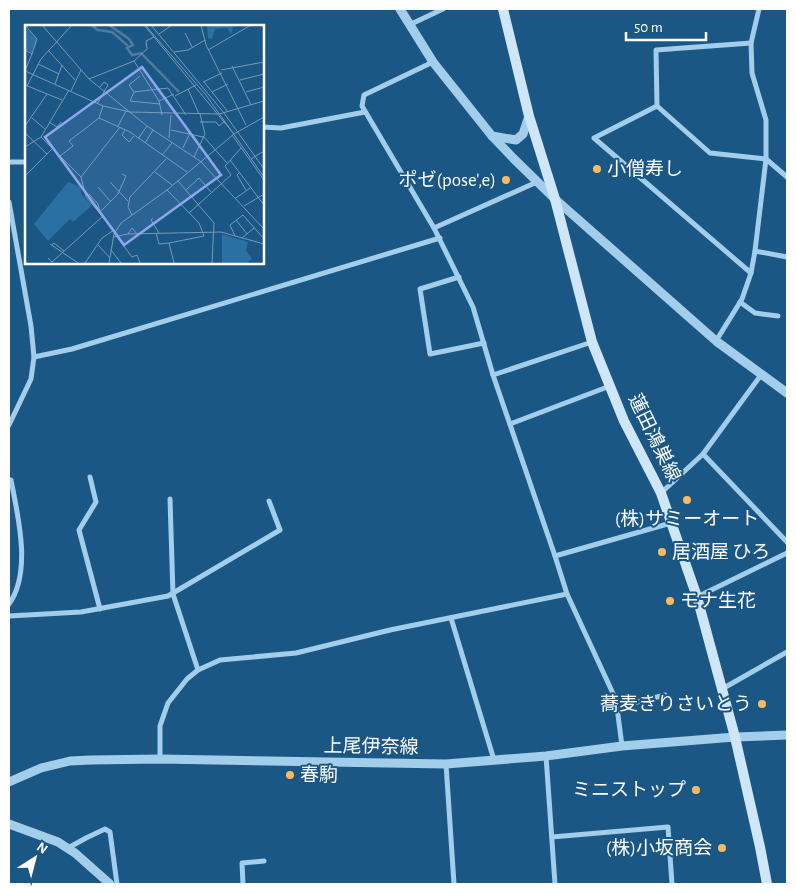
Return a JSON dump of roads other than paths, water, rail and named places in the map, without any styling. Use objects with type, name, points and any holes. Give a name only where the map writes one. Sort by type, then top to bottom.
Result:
[{"type":"main road","name":"蓮田鴻巣線","points":[[503,9],[529,116],[555,199],[592,342],[624,421],[661,493],[697,597],[735,737],[767,884]]},
{"type":"street","points":[[400,9],[433,62],[492,136],[537,182],[716,341],[787,393]]},
{"type":"street","points":[[409,25],[442,9]]},
{"type":"street","points":[[716,341],[740,302],[751,273],[755,251],[766,159],[766,120],[752,73],[751,43],[759,9]]},
{"type":"street","points":[[751,43],[656,50],[657,106],[710,153],[766,159],[787,177]]},
{"type":"street","points":[[433,62],[364,95],[362,106],[440,238],[473,308],[493,375],[555,556],[566,594],[616,700],[622,746]]},
{"type":"street","points":[[657,106],[594,138],[751,273]]},
{"type":"street","points":[[264,127],[282,128],[365,112]]},
{"type":"street","points":[[492,136],[516,140],[523,134],[529,116]]},
{"type":"street","points":[[9,162],[25,162]]},
{"type":"street","points":[[434,228],[537,182]]},
{"type":"street","points":[[9,202],[31,326],[34,357],[31,379],[9,425]]},
{"type":"street","points":[[34,357],[72,349],[440,238]]},
{"type":"street","points":[[755,251],[787,257]]},
{"type":"street","points":[[459,277],[420,289],[430,354],[484,343]]},
{"type":"street","points":[[740,302],[755,313],[778,316]]},
{"type":"street","points":[[493,375],[592,342]]},
{"type":"street","points":[[661,493],[703,454],[761,375]]},
{"type":"street","points":[[510,424],[610,386]]},
{"type":"street","points":[[703,454],[787,542]]},
{"type":"street","points":[[90,477],[96,502],[78,530],[100,609]]},
{"type":"street","points":[[9,604],[14,597],[21,566],[20,530],[10,480]]},
{"type":"street","points":[[170,499],[173,594],[198,670]]},
{"type":"street","points":[[9,616],[81,612],[173,594],[280,530],[269,501]]},
{"type":"street","points":[[555,556],[671,524]]},
{"type":"street","points":[[697,597],[787,553]]},
{"type":"street","points":[[160,759],[160,726],[168,703],[187,679],[198,670],[220,660],[296,653],[390,630],[566,594]]},
{"type":"street","points":[[451,618],[494,760]]},
{"type":"street","points":[[722,689],[787,652]]},
{"type":"street","points":[[617,707],[665,695]]},
{"type":"street","name":"上尾伊奈線","points":[[9,781],[41,768],[70,761],[160,759],[446,764],[546,756],[622,746],[787,735]]},
{"type":"street","points":[[546,756],[555,884]]},
{"type":"street","points":[[446,764],[454,884]]},
{"type":"street","points":[[9,824],[58,842],[68,848],[110,884]]},
{"type":"street","points":[[552,837],[668,827],[672,884]]},
{"type":"street","points":[[68,848],[105,829],[110,832],[116,884]]},
{"type":"street","points":[[243,884],[242,863],[264,861]]},
{"type":"place","name":"小僧寿し","points":[[597,169]]},
{"type":"place","name":"ポゼ(pose',e)","points":[[506,180]]},
{"type":"place","name":"(株)サミーオート","points":[[687,500]]},
{"type":"place","name":"居酒屋 ひろ","points":[[662,552]]},
{"type":"place","name":"モナ生花","points":[[670,601]]},
{"type":"place","name":"蕎麦きりさいとう","points":[[762,704]]},
{"type":"place","name":"春駒","points":[[290,775]]},
{"type":"place","name":"ミニストップ","points":[[696,790]]},
{"type":"place","name":"(株)小坂商会","points":[[722,848]]}]
